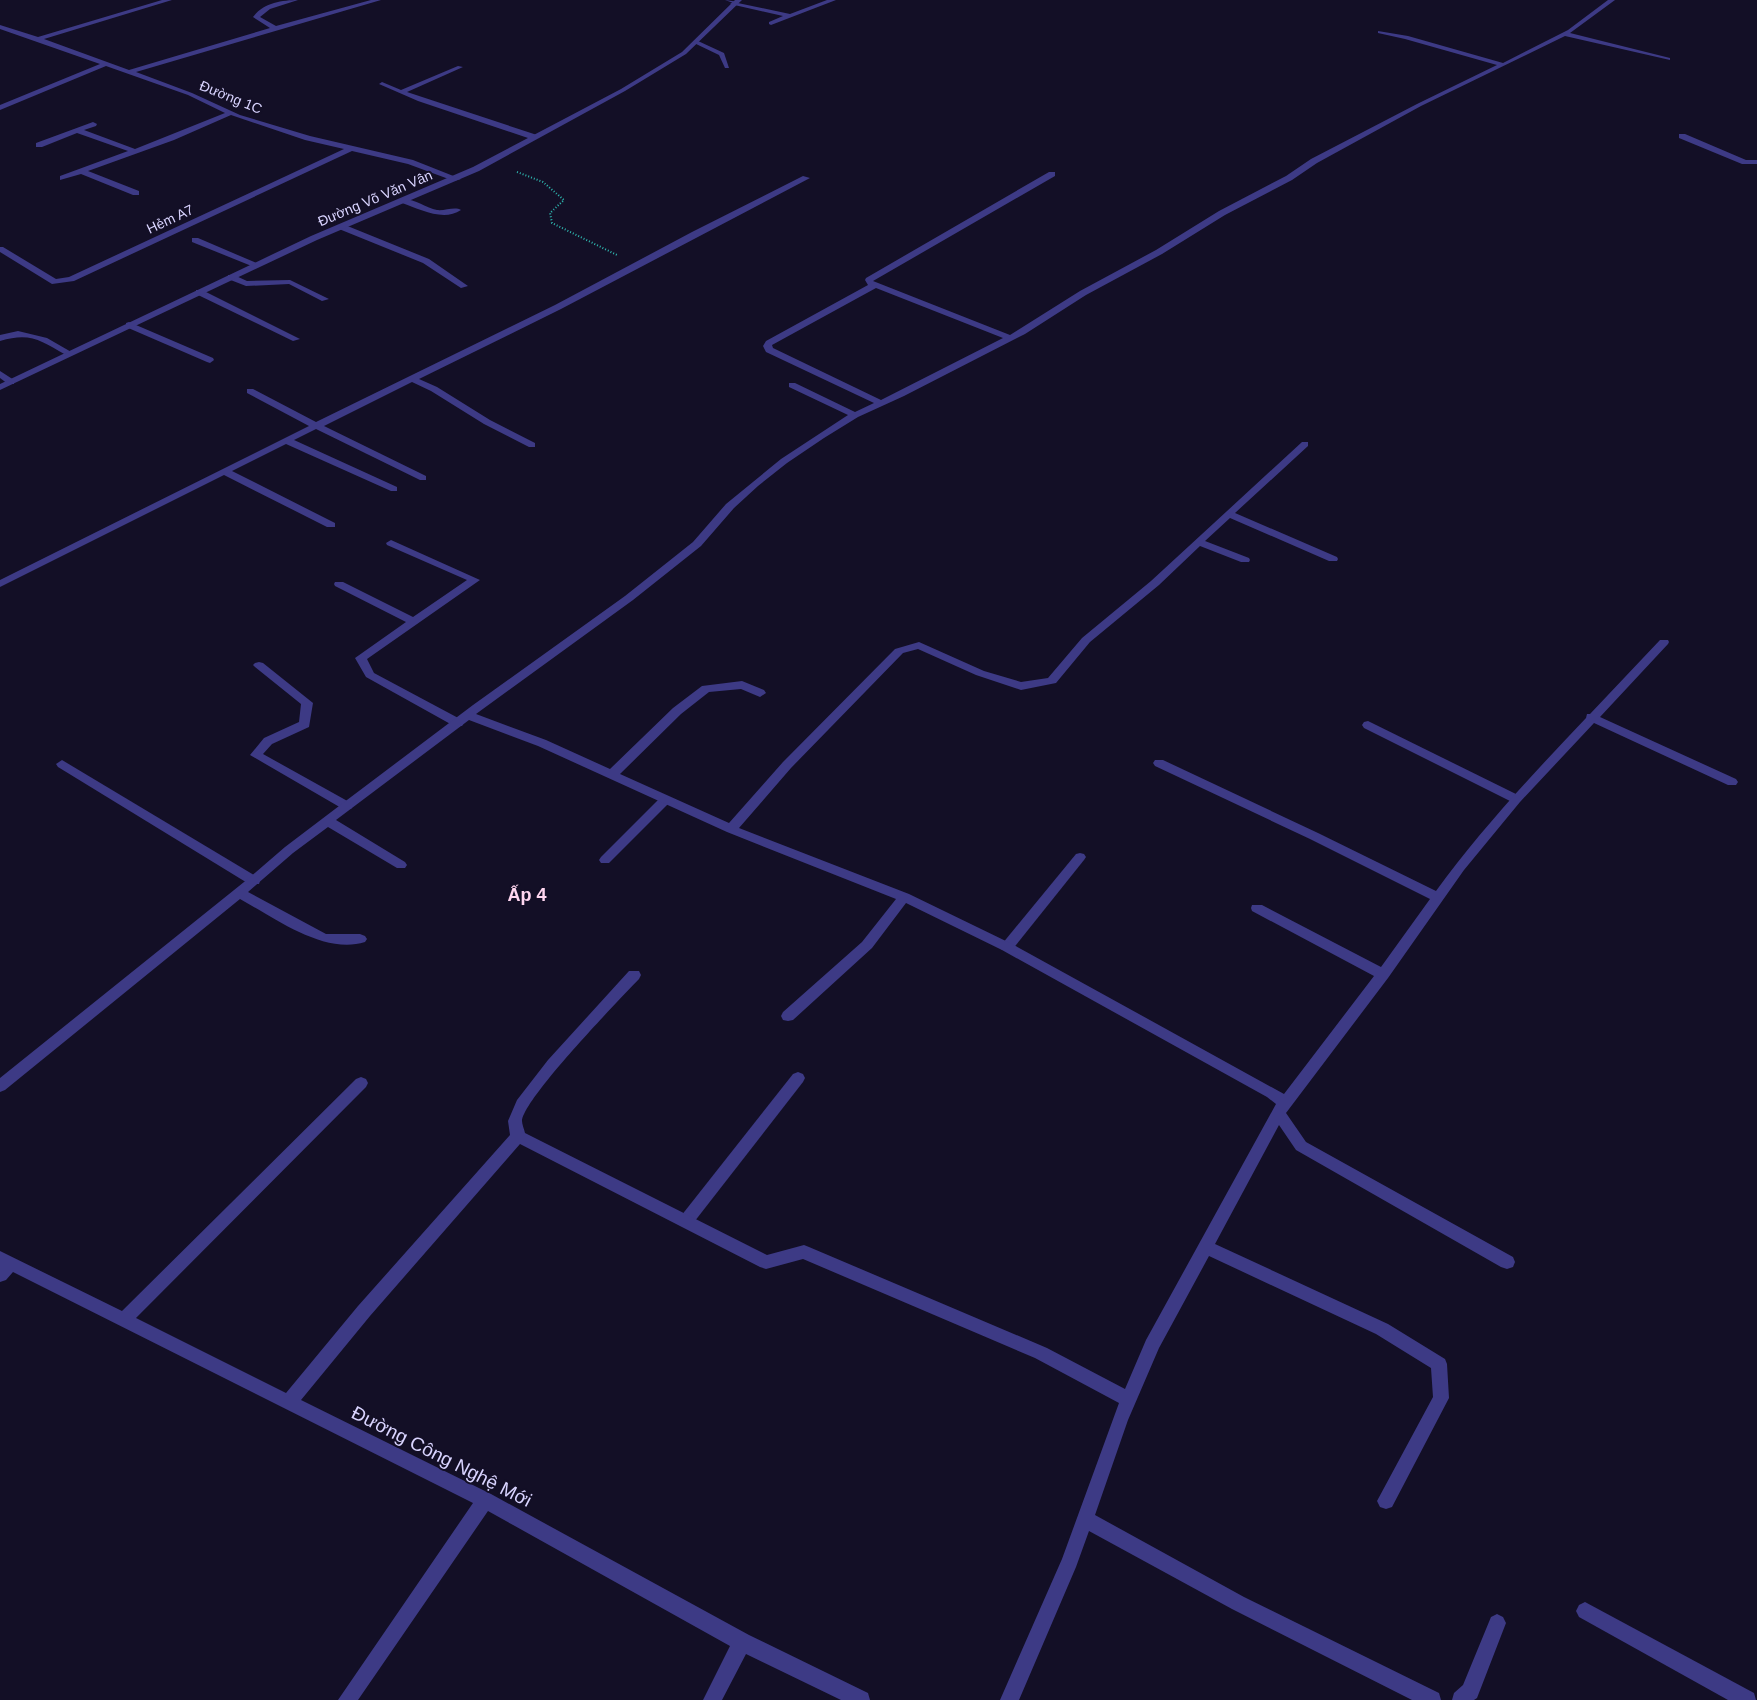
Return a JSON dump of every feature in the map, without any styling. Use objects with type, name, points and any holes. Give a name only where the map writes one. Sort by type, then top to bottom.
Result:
[{"type":"street","points":[[38,39],[169,0]]},
{"type":"street","points":[[276,29],[256,17],[258,13],[267,8],[295,0]]},
{"type":"street","points":[[128,72],[378,0]]},
{"type":"street","points":[[771,24],[833,0]]},
{"type":"street","points":[[0,1086],[254,881],[289,850],[463,719],[629,598],[697,544],[730,506],[784,460],[855,415],[1011,338],[1083,293],[1159,252],[1222,213],[1289,178],[1314,161],[1419,105],[1565,34],[1612,0]]},
{"type":"street","points":[[734,2],[790,16]]},
{"type":"street","name":"Đường Võ Văn Vân","points":[[0,387],[257,265],[457,179],[623,90],[684,53],[734,2]]},
{"type":"street","points":[[300,16],[307,20]]},
{"type":"street","name":"Đường 1C","points":[[0,27],[190,94],[230,113],[308,138],[410,162],[457,179]]},
{"type":"street","points":[[0,34],[10,30]]},
{"type":"street","points":[[1380,32],[1406,37],[1504,65]]},
{"type":"street","points":[[1565,34],[1668,59]]},
{"type":"street","points":[[696,42],[722,54],[727,67]]},
{"type":"street","points":[[0,108],[106,64]]},
{"type":"street","points":[[401,92],[460,67]]},
{"type":"street","points":[[382,84],[454,112],[534,137]]},
{"type":"street","points":[[63,178],[230,113]]},
{"type":"street","points":[[39,145],[93,124]]},
{"type":"street","points":[[77,130],[134,151]]},
{"type":"street","points":[[1682,136],[1745,162],[1757,162]]},
{"type":"street","name":"Hẻm A7","points":[[0,249],[55,282],[71,278],[352,148]]},
{"type":"street","points":[[80,171],[136,193]]},
{"type":"street","points":[[1011,338],[868,280],[1052,174]]},
{"type":"street","points":[[0,584],[286,440],[558,307],[806,178]]},
{"type":"street","points":[[405,201],[445,214],[457,210]]},
{"type":"street","points":[[342,227],[426,261],[464,286]]},
{"type":"street","points":[[195,240],[257,265]]},
{"type":"street","points":[[231,277],[246,284],[290,282],[325,299]]},
{"type":"street","points":[[875,284],[769,343],[767,346],[769,350],[881,403]]},
{"type":"street","points":[[199,292],[296,339]]},
{"type":"street","points":[[129,325],[210,360]]},
{"type":"street","points":[[0,338],[6,335],[30,334],[69,353]]},
{"type":"street","points":[[0,374],[11,382]]},
{"type":"street","points":[[412,378],[434,389],[487,422],[532,445]]},
{"type":"street","points":[[792,385],[855,415]]},
{"type":"street","points":[[250,391],[280,408],[423,478]]},
{"type":"street","points":[[286,440],[394,490]]},
{"type":"street","points":[[731,829],[787,765],[899,651],[919,645],[980,673],[1021,686],[1052,681],[1086,640],[1155,583],[1305,444]]},
{"type":"street","points":[[224,471],[331,525]]},
{"type":"street","points":[[1229,514],[1333,559]]},
{"type":"street","points":[[1198,542],[1245,560]]},
{"type":"street","points":[[391,543],[474,580],[360,658],[370,675],[463,719],[542,743],[731,829],[904,897],[1007,947],[1263,1088],[1281,1108],[1301,1146],[1507,1262]]},
{"type":"street","points":[[339,584],[414,622]]},
{"type":"street","points":[[1009,1700],[1070,1561],[1129,1400],[1152,1345],[1281,1108],[1384,974],[1460,867],[1516,798],[1664,642]]},
{"type":"street","points":[[259,665],[308,703],[305,724],[268,741],[256,755],[347,806]]},
{"type":"street","points":[[612,775],[677,711],[706,689],[742,686],[760,694]]},
{"type":"street","points":[[1591,717],[1732,782]]},
{"type":"street","points":[[1368,725],[1516,798]]},
{"type":"street","points":[[62,764],[254,881]]},
{"type":"street","points":[[1159,764],[1314,836],[1438,898]]},
{"type":"street","points":[[606,860],[665,800]]},
{"type":"street","points":[[328,820],[401,864]]},
{"type":"street","points":[[1007,947],[1080,857]]},
{"type":"street","points":[[239,893],[323,938],[337,940],[360,939]]},
{"type":"street","points":[[788,1016],[867,945],[904,897]]},
{"type":"street","points":[[1257,908],[1384,974]]},
{"type":"street","points":[[518,1136],[515,1121],[522,1104],[553,1064],[634,974]]},
{"type":"street","points":[[686,1221],[798,1078]]},
{"type":"street","points":[[122,1320],[361,1083]]},
{"type":"street","points":[[518,1136],[766,1262],[804,1252],[1040,1353],[1129,1400]]},
{"type":"street","points":[[289,1402],[364,1311],[518,1136]]},
{"type":"street","points":[[1206,1247],[1382,1329],[1439,1364],[1441,1398],[1386,1501]]},
{"type":"street","name":"Đường Công Nghệ Mới","points":[[4,1265],[122,1320],[485,1500],[742,1642],[861,1700]]},
{"type":"street","points":[[348,1700],[485,1500]]},
{"type":"street","points":[[1085,1519],[1238,1603],[1432,1700]]},
{"type":"street","points":[[1585,1611],[1747,1700]]},
{"type":"street","points":[[1461,1700],[1470,1691],[1497,1623]]},
{"type":"street","points":[[712,1700],[742,1642]]},
{"type":"path","points":[[517,172],[544,182],[564,200],[550,213],[552,223],[618,255],[640,263]]},
{"type":"district","name":"Ấp 4","points":[[527,895]]}]
